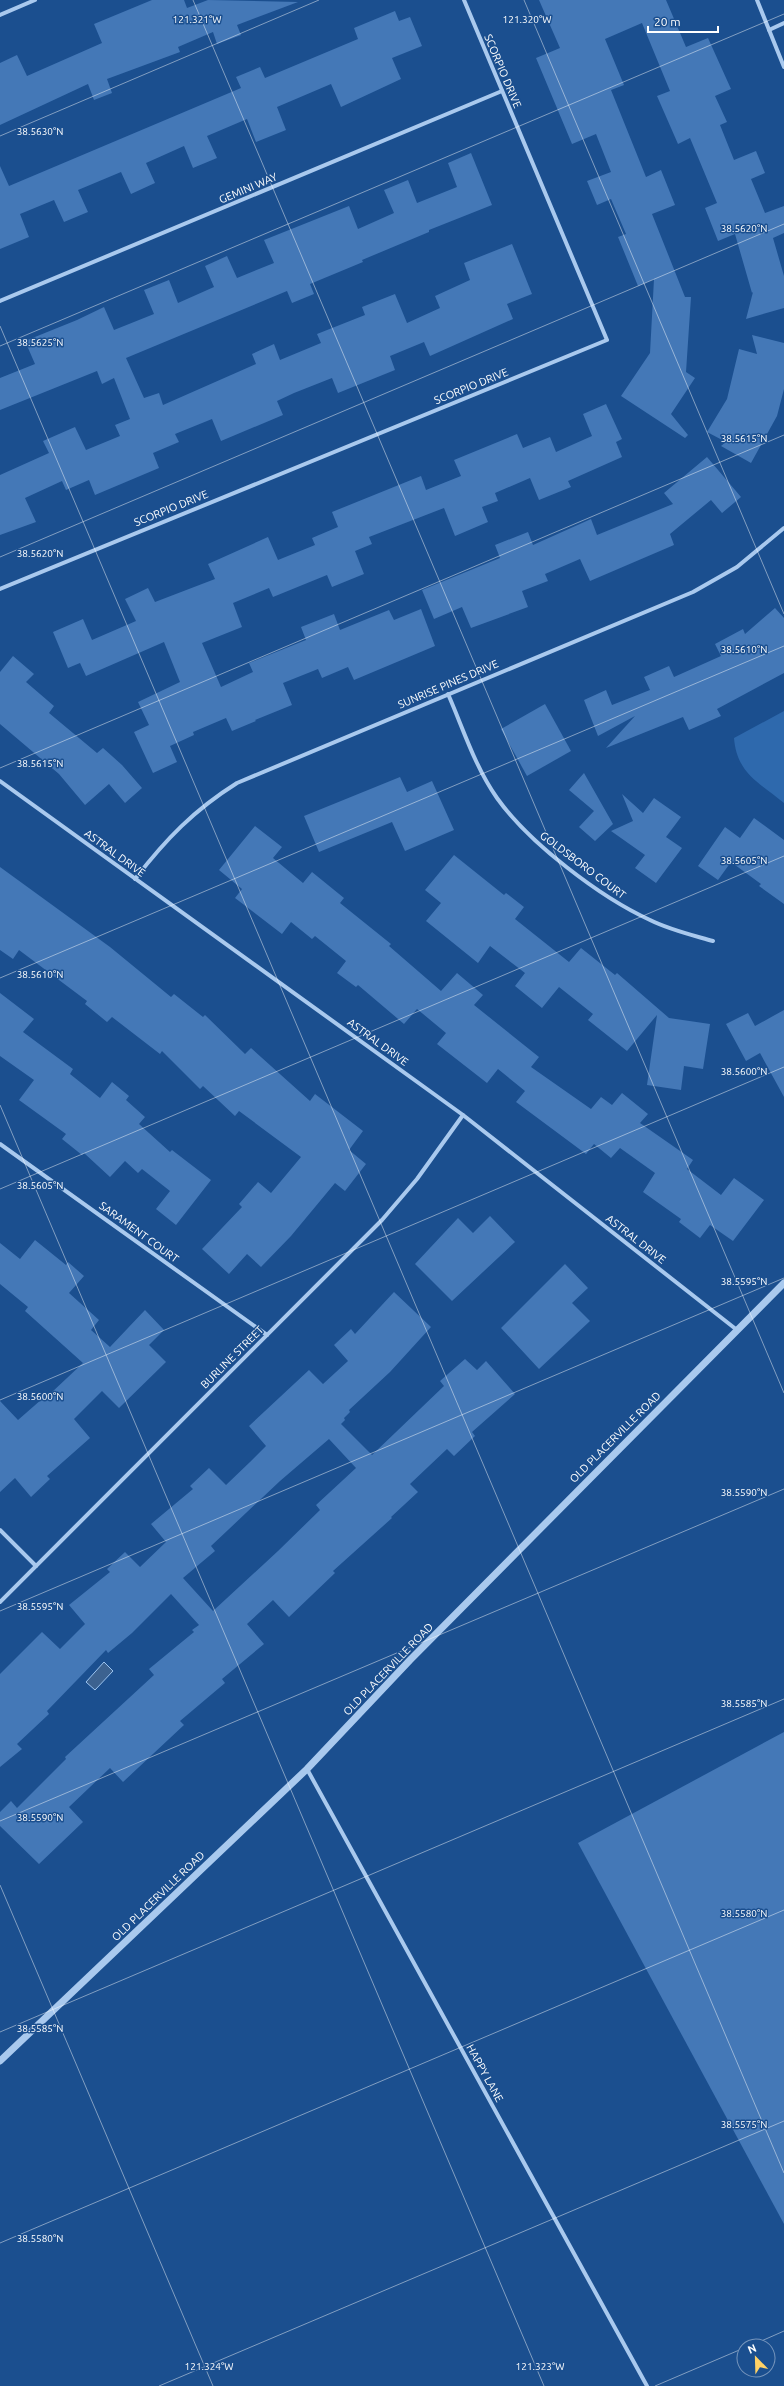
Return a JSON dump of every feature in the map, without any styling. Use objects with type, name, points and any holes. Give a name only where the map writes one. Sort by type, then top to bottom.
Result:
[{"type":"street","points":[[0,15],[35,0]]},
{"type":"street","name":"SCORPIO DRIVE","points":[[0,589],[607,340],[464,0]]},
{"type":"street","points":[[756,0],[784,67]]},
{"type":"street","points":[[769,30],[784,23]]},
{"type":"street","name":"GEMINI WAY","points":[[0,301],[502,91]]},
{"type":"street","name":"SUNRISE PINES DRIVE","points":[[136,879],[155,853],[188,818],[214,797],[237,782],[693,592],[737,568],[784,528]]},
{"type":"street","name":"GOLDSBORO COURT","points":[[448,694],[483,776],[496,797],[528,835],[550,853],[626,908],[673,930],[713,941]]},
{"type":"street","name":"ASTRAL DRIVE","points":[[0,781],[463,1114],[738,1330]]},
{"type":"street","name":"BURLINE STREET","points":[[0,1602],[402,1198],[463,1114]]},
{"type":"street","name":"SARAMENT COURT","points":[[0,1144],[267,1335]]},
{"type":"street","name":"OLD PLACERVILLE ROAD","points":[[0,2061],[307,1769],[410,1660],[784,1283]]},
{"type":"street","points":[[0,1530],[36,1566]]},
{"type":"street","name":"HAPPY LANE","points":[[307,1769],[646,2386]]},
{"type":"shaded area","points":[[784,711],[784,803],[758,783],[745,769],[736,750],[734,738]]},
{"type":"shaded area","points":[[104,1662],[113,1671],[95,1690],[86,1682]]},
{"type":"building","points":[[152,0],[184,0],[187,8],[208,0],[298,2],[237,25],[241,35],[217,44],[213,32],[178,47],[180,52],[107,79],[112,93],[94,100],[88,84],[0,125],[0,63],[17,55],[27,76],[102,43],[94,24]]},
{"type":"building","points":[[539,0],[666,0],[686,47],[708,38],[731,89],[715,96],[727,122],[720,125],[734,160],[756,151],[765,173],[751,179],[765,213],[784,206],[784,233],[773,238],[784,276],[784,308],[746,319],[753,292],[752,293],[735,234],[718,241],[705,208],[717,203],[690,138],[678,144],[657,96],[670,91],[642,23],[605,39],[624,85],[611,90],[646,177],[661,170],[675,205],[652,214],[685,297],[691,297],[686,372],[695,378],[671,414],[688,435],[685,438],[621,396],[650,353],[654,279],[638,286],[618,237],[626,234],[611,199],[597,205],[587,181],[611,172],[596,134],[572,144],[536,58],[560,48]]},
{"type":"building","points":[[395,11],[399,21],[410,17],[422,46],[392,58],[401,79],[341,107],[331,84],[277,107],[286,130],[256,142],[247,119],[207,136],[217,158],[193,168],[184,146],[146,163],[155,183],[131,194],[121,172],[78,190],[88,212],[64,222],[54,200],[20,214],[29,237],[0,249],[0,166],[9,186],[241,88],[236,77],[260,67],[265,78],[358,39],[354,28]]},
{"type":"building","points":[[471,153],[492,205],[429,230],[429,232],[362,260],[363,262],[310,284],[314,294],[292,303],[287,291],[126,358],[144,398],[159,393],[163,405],[256,364],[252,354],[274,344],[280,360],[321,343],[317,334],[365,315],[362,307],[395,294],[407,323],[440,308],[435,296],[470,280],[464,263],[512,244],[532,294],[507,304],[513,319],[430,356],[424,342],[390,356],[395,370],[338,393],[332,378],[294,393],[277,401],[283,415],[221,441],[212,419],[175,434],[179,442],[153,453],[159,468],[95,495],[89,480],[66,490],[62,481],[25,498],[36,522],[0,535],[0,475],[49,453],[43,441],[75,427],[86,450],[120,436],[115,425],[130,419],[114,378],[102,384],[97,371],[0,410],[0,378],[35,364],[25,341],[77,320],[104,307],[114,330],[154,314],[144,290],[169,280],[178,303],[214,287],[205,266],[227,256],[237,278],[274,263],[264,240],[349,206],[358,229],[394,213],[384,190],[408,180],[417,203],[457,187],[448,163]]},
{"type":"building","points":[[752,335],[784,343],[784,389],[777,416],[751,463],[721,446],[726,442],[707,432],[727,399],[739,349],[757,354]]},
{"type":"building","points":[[606,404],[622,439],[616,442],[622,457],[568,481],[571,487],[539,500],[530,478],[495,493],[498,501],[482,507],[488,522],[455,536],[444,508],[369,537],[372,544],[355,551],[364,574],[332,587],[327,575],[273,597],[269,588],[233,603],[242,627],[202,643],[221,687],[253,672],[249,663],[306,640],[301,627],[334,614],[340,630],[389,610],[394,620],[421,609],[435,646],[354,680],[348,667],[322,678],[318,669],[283,683],[292,705],[232,731],[226,718],[193,732],[194,735],[170,746],[177,762],[153,773],[134,732],[149,725],[138,702],[180,682],[164,642],[86,676],[80,663],[68,668],[53,632],[83,619],[92,640],[136,621],[125,599],[148,588],[155,602],[215,579],[208,564],[268,537],[278,560],[315,545],[312,538],[338,527],[332,512],[421,476],[426,490],[461,476],[454,460],[517,434],[523,448],[550,437],[556,452],[592,436],[583,414]]},
{"type":"building","points":[[707,457],[741,497],[722,513],[711,500],[670,534],[674,545],[590,581],[580,559],[545,574],[548,581],[522,591],[528,607],[471,628],[462,607],[434,619],[422,590],[500,558],[495,545],[528,532],[533,545],[591,519],[597,535],[673,504],[664,493]]},
{"type":"building","points":[[775,608],[784,618],[784,673],[717,709],[721,716],[689,730],[683,717],[606,748],[635,716],[598,736],[584,700],[606,690],[612,705],[650,690],[644,677],[669,666],[674,677],[721,656],[715,644],[743,629],[745,634]]},
{"type":"building","points":[[13,656],[34,674],[26,682],[54,706],[49,713],[97,753],[103,748],[122,765],[142,788],[125,803],[109,784],[85,805],[59,774],[0,724],[0,672]]},
{"type":"building","points":[[545,704],[571,751],[527,776],[501,729]]},
{"type":"building","points":[[584,773],[613,824],[595,841],[579,827],[594,811],[569,790]]},
{"type":"building","points":[[400,777],[407,792],[432,781],[454,830],[405,851],[392,822],[319,852],[304,816]]},
{"type":"building","points":[[622,794],[643,813],[654,798],[681,817],[666,837],[682,848],[656,883],[635,868],[645,855],[611,831],[633,821]]},
{"type":"building","points":[[754,818],[784,840],[784,904],[759,886],[761,884],[731,862],[718,880],[698,866],[725,827],[740,838]]},
{"type":"building","points":[[255,826],[282,847],[273,858],[303,883],[312,872],[344,898],[340,903],[391,944],[389,946],[441,991],[457,973],[483,995],[474,1005],[539,1057],[531,1067],[591,1109],[601,1097],[612,1105],[622,1093],[648,1114],[640,1123],[693,1160],[687,1169],[721,1195],[734,1178],[764,1200],[733,1241],[710,1225],[700,1238],[679,1222],[681,1219],[643,1192],[655,1173],[620,1148],[611,1158],[594,1144],[586,1154],[516,1102],[525,1091],[498,1069],[487,1083],[437,1044],[446,1033],[417,1009],[404,1024],[358,985],[356,987],[337,973],[346,961],[315,936],[312,939],[291,922],[282,934],[235,898],[242,889],[219,870]]},
{"type":"building","points":[[454,855],[504,895],[506,893],[524,907],[515,919],[569,962],[581,948],[615,975],[617,973],[669,1018],[710,1024],[703,1069],[684,1066],[681,1090],[647,1085],[657,1015],[627,1051],[588,1020],[593,1014],[559,987],[542,1008],[515,986],[525,973],[490,946],[478,963],[426,921],[441,903],[425,890]]},
{"type":"building","points":[[0,867],[110,947],[171,997],[174,994],[203,1017],[205,1015],[245,1054],[251,1048],[310,1101],[315,1094],[363,1131],[349,1150],[366,1164],[345,1191],[335,1183],[291,1236],[261,1267],[247,1254],[229,1274],[202,1249],[242,1207],[239,1204],[258,1182],[271,1193],[301,1157],[239,1111],[235,1116],[203,1086],[200,1089],[162,1051],[160,1054],[112,1017],[107,1022],[85,1004],[87,1001],[19,950],[13,959],[0,950]]},
{"type":"building","points":[[0,993],[34,1019],[23,1032],[73,1069],[70,1074],[100,1098],[112,1082],[129,1096],[126,1100],[145,1117],[139,1124],[170,1152],[172,1150],[211,1180],[176,1225],[156,1209],[170,1191],[142,1169],[138,1173],[125,1161],[110,1177],[84,1153],[82,1155],[62,1139],[66,1134],[19,1100],[34,1080],[0,1056]]},
{"type":"building","points":[[784,1010],[784,1097],[760,1053],[746,1061],[726,1024],[748,1013],[755,1026]]},
{"type":"building","points":[[490,1216],[515,1242],[452,1301],[415,1264],[458,1218],[473,1233]]},
{"type":"building","points":[[35,1240],[66,1265],[68,1262],[84,1276],[69,1293],[99,1320],[91,1330],[110,1347],[145,1310],[164,1330],[149,1345],[166,1362],[119,1408],[102,1391],[74,1419],[90,1438],[47,1476],[50,1479],[31,1497],[15,1478],[0,1492],[0,1401],[18,1420],[50,1392],[51,1393],[83,1363],[25,1311],[28,1307],[0,1284],[0,1243],[20,1259]]},
{"type":"building","points":[[565,1264],[588,1288],[572,1303],[590,1321],[539,1369],[501,1328]]},
{"type":"building","points":[[394,1292],[431,1327],[390,1372],[349,1410],[350,1412],[341,1424],[372,1455],[444,1386],[440,1381],[465,1359],[477,1370],[486,1361],[515,1394],[472,1432],[475,1436],[454,1456],[447,1449],[410,1484],[418,1492],[391,1517],[392,1518],[333,1571],[335,1573],[289,1617],[273,1600],[247,1624],[264,1644],[222,1679],[225,1683],[180,1721],[184,1725],[123,1782],[110,1768],[69,1807],[83,1822],[39,1864],[0,1826],[0,1812],[11,1801],[17,1808],[66,1759],[65,1757],[154,1675],[149,1669],[194,1632],[192,1630],[199,1625],[171,1594],[132,1633],[108,1653],[106,1650],[47,1711],[49,1714],[17,1744],[22,1749],[0,1767],[0,1674],[42,1632],[60,1649],[85,1624],[69,1605],[110,1572],[107,1569],[125,1552],[140,1567],[166,1542],[151,1524],[193,1489],[190,1486],[209,1468],[226,1485],[266,1446],[249,1426],[309,1370],[323,1384],[348,1361],[334,1345],[351,1329],[355,1334]],"holes":[[[329,1439],[356,1468],[316,1505],[320,1510],[213,1611],[183,1578],[215,1551],[211,1546],[280,1481]]]},
{"type":"building","points":[[784,1732],[784,2224],[578,1843]]}]
